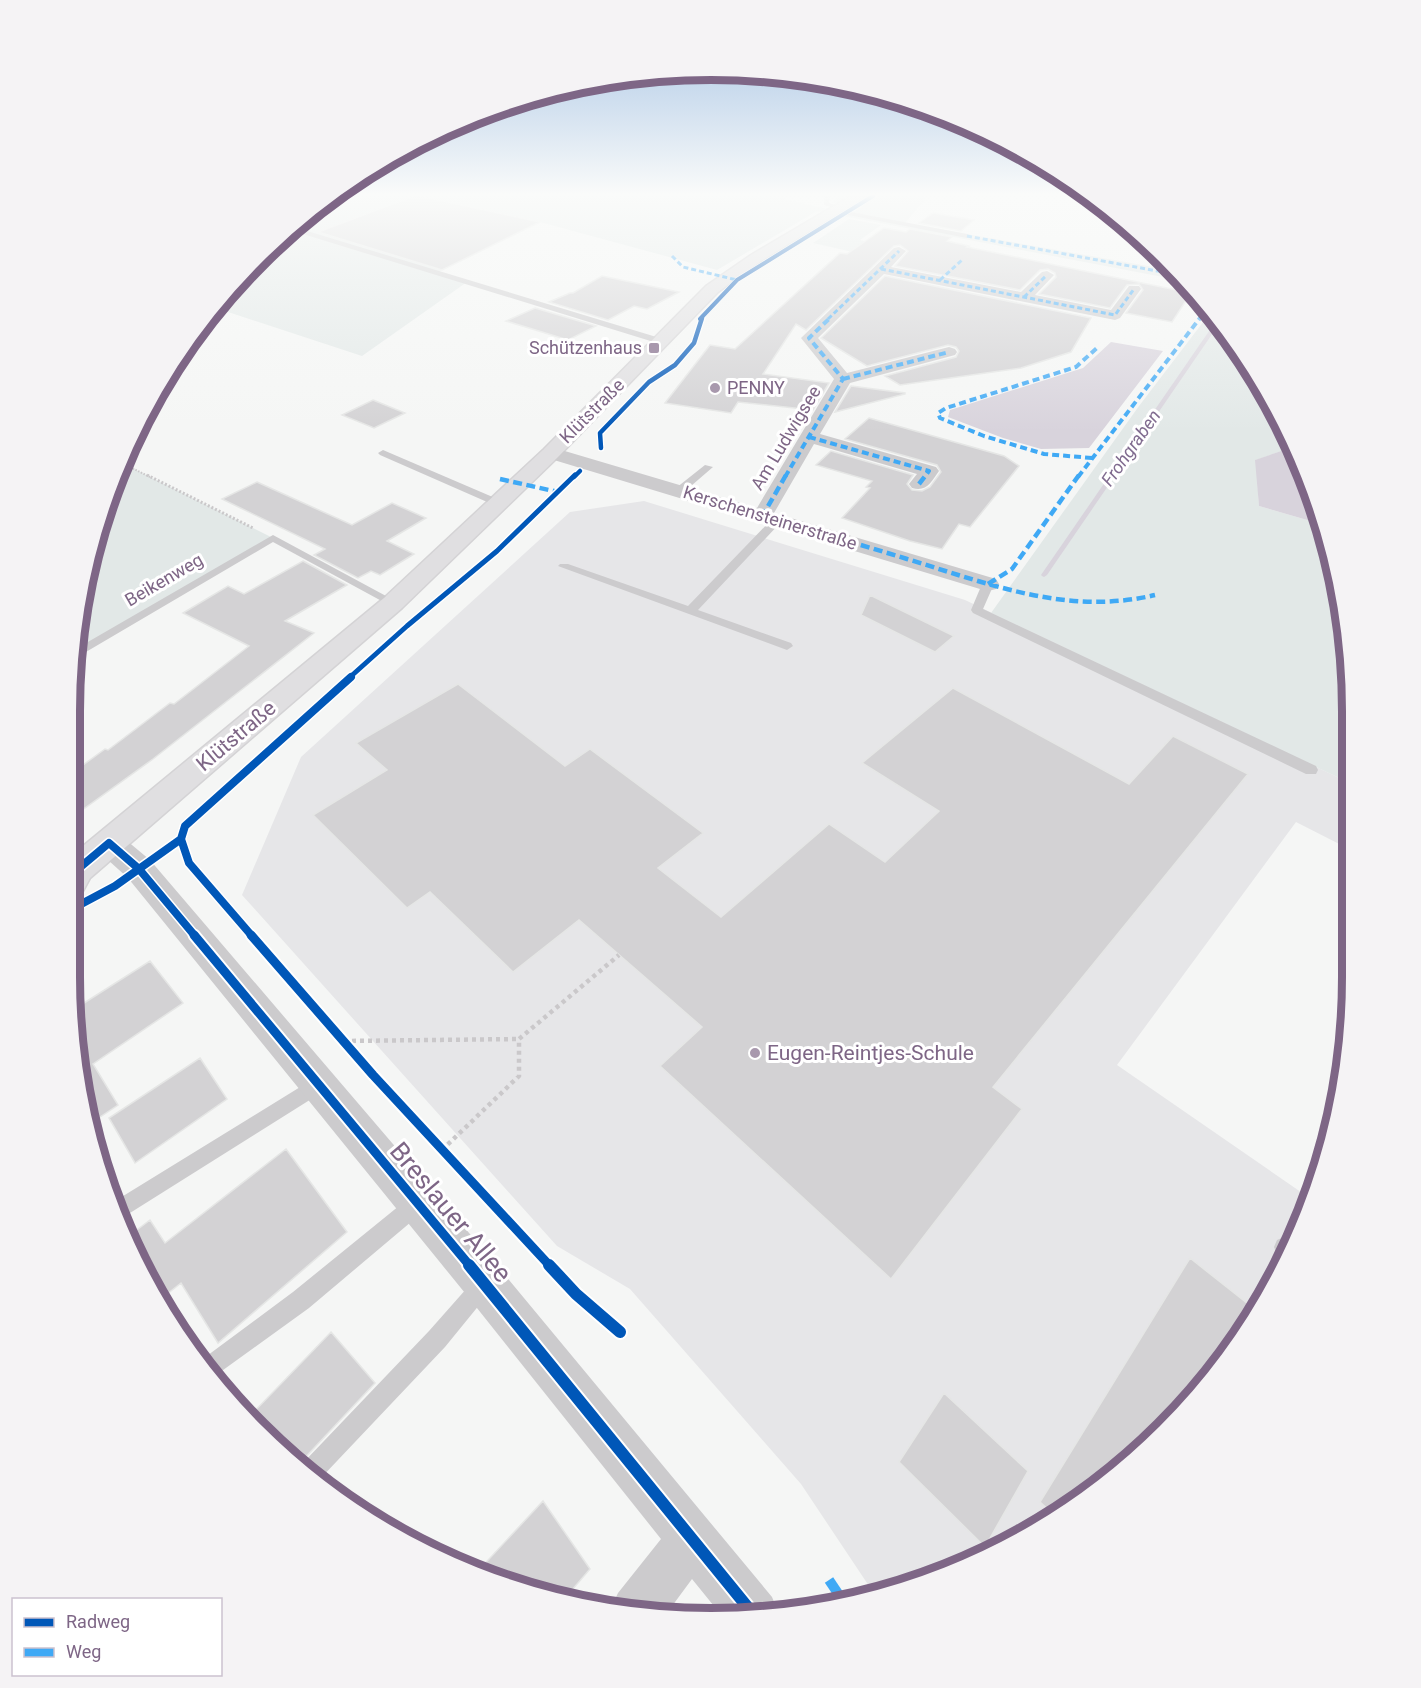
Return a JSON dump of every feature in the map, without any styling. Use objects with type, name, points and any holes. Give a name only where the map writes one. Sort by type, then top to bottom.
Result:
[{"type":"main road","name":"Klütstraße","points":[[80,868],[393,603],[551,453],[712,289],[732,275]]},
{"type":"street","name":"Am Ludwigsee","points":[[770,518],[809,437],[843,379],[809,338],[875,275]]},
{"type":"street","points":[[912,275],[1115,315],[1134,289]]},
{"type":"street","points":[[940,280],[946,275]]},
{"type":"street","points":[[1024,297],[1047,275]]},
{"type":"street","points":[[843,379],[949,352]]},
{"type":"street","points":[[809,437],[928,471],[919,484]]},
{"type":"street","name":"Kerschensteinerstraße","points":[[551,453],[988,584]]},
{"type":"street","name":"Breslauer Allee","points":[[109,843],[139,869],[484,1284],[748,1607]]},
{"type":"street","points":[[641,1604],[692,1539]]},
{"type":"lane","points":[[444,275],[660,341]]},
{"type":"lane","points":[[383,453],[498,503]]},
{"type":"lane","points":[[680,490],[708,467]]},
{"type":"lane","points":[[690,611],[770,518]]},
{"type":"lane","points":[[273,538],[393,603]]},
{"type":"lane","name":"Beikenweg","points":[[83,650],[273,538]]},
{"type":"lane","points":[[564,566],[787,646]]},
{"type":"lane","points":[[988,584],[977,610],[1311,770]]},
{"type":"lane","points":[[123,1207],[318,1085]]},
{"type":"lane","points":[[213,1365],[301,1300],[417,1204]]},
{"type":"lane","points":[[314,1468],[437,1339],[484,1284]]},
{"type":"path","points":[[129,467],[273,538]]},
{"type":"path","points":[[344,1041],[519,1039],[619,956]]},
{"type":"path","points":[[442,1150],[519,1076],[519,1039]]},
{"type":"shaded area","points":[[254,275],[442,275],[467,282],[362,356],[223,310]]},
{"type":"shaded area","points":[[1151,275],[1167,275],[1170,278]]},
{"type":"shaded area","points":[[1205,319],[1257,395],[1284,450],[1256,460],[1259,506],[1312,521],[1320,547],[1336,628],[1340,669],[1342,779],[991,613],[1139,406]]},
{"type":"shaded area","points":[[1111,342],[1163,351],[1089,448],[1041,449],[1003,438],[948,417],[950,410],[1083,368]]},
{"type":"shaded area","points":[[1284,450],[1312,521],[1259,506],[1255,460]]},
{"type":"shaded area","points":[[129,467],[273,538],[83,650],[92,587],[101,547]]},
{"type":"shaded area","name":"Eugen-Reintjes-Schule","points":[[644,501],[965,600],[1342,779],[1342,845],[1296,822],[1117,1065],[1303,1193],[1276,1257],[1257,1293],[1211,1362],[1185,1394],[1127,1452],[1095,1478],[1026,1524],[990,1543],[913,1575],[874,1587],[870,1588],[801,1484],[630,1289],[557,1246],[242,895],[301,757],[570,512]]},
{"type":"building","points":[[816,275],[864,275],[806,330],[796,324],[763,374],[829,383],[813,410],[738,402],[731,413],[665,403],[710,345],[735,349]]},
{"type":"building","points":[[941,275],[1035,275],[1020,290]]},
{"type":"building","points":[[1055,275],[1102,275],[1182,291],[1188,298],[1172,322],[1126,313],[1143,290],[1139,284],[1127,285],[1110,308],[1039,294],[1056,277]]},
{"type":"building","points":[[602,276],[679,292],[647,309],[634,306],[608,320],[549,302],[573,293]]},
{"type":"building","points":[[885,276],[1091,318],[1071,352],[1021,368],[900,385],[885,376],[956,357],[959,351],[956,347],[948,345],[867,366],[821,338]]},
{"type":"building","points":[[535,308],[596,326],[568,340],[506,321]]},
{"type":"building","points":[[851,386],[905,393],[905,394],[835,412]]},
{"type":"building","points":[[373,400],[405,413],[374,428],[342,415]]},
{"type":"building","points":[[869,418],[1004,456],[1019,466],[970,527],[959,524],[942,549],[910,541],[842,518],[870,488],[866,487],[872,481],[816,465],[831,451],[913,475],[907,484],[912,490],[922,491],[930,487],[941,472],[937,465],[845,439]]},
{"type":"building","points":[[257,482],[352,525],[392,503],[426,518],[387,541],[414,554],[380,575],[371,571],[358,578],[314,555],[325,549],[222,499]]},
{"type":"building","points":[[303,561],[347,585],[285,621],[314,633],[153,759],[80,812],[80,767],[105,749],[108,750],[170,703],[174,704],[249,646],[183,613],[228,586],[244,594]]},
{"type":"building","points":[[870,595],[954,636],[935,652],[861,615]]},
{"type":"building","points":[[458,684],[565,766],[590,749],[703,833],[658,868],[721,917],[829,824],[885,862],[939,811],[862,763],[953,688],[1129,784],[1173,736],[1248,774],[993,1087],[1022,1109],[891,1279],[660,1066],[702,1027],[579,920],[513,972],[430,892],[407,908],[313,815],[387,770],[356,743]]},
{"type":"building","points":[[150,961],[183,1003],[93,1064],[118,1105],[96,1120],[85,1060],[81,1005]]},
{"type":"building","points":[[200,1058],[227,1099],[135,1163],[109,1118]]},
{"type":"building","points":[[286,1149],[347,1232],[218,1343],[181,1283],[165,1295],[134,1232],[150,1220],[165,1243]]},
{"type":"building","points":[[1190,1258],[1249,1305],[1211,1362],[1157,1424],[1095,1478],[1061,1502],[1049,1510],[1040,1502]]},
{"type":"building","points":[[331,1332],[375,1383],[303,1460],[253,1413]]},
{"type":"building","points":[[944,1393],[1028,1471],[984,1546],[899,1462]]},
{"type":"building","points":[[543,1501],[590,1569],[570,1592],[508,1575],[483,1565]]},
{"type":"waterway","name":"Frohgraben","points":[[1044,575],[1213,329]]},
{"type":"marked path","points":[[715,275],[737,280]]},
{"type":"marked path","points":[[874,275],[809,338],[843,379],[763,515],[966,578],[1030,595],[1063,601],[1095,603],[1126,602],[1155,595]]},
{"type":"marked path","points":[[910,275],[1115,315],[1134,289]]},
{"type":"marked path","points":[[940,280],[946,275]]},
{"type":"marked path","points":[[1024,297],[1047,275]]},
{"type":"marked path","points":[[988,584],[1012,569],[1092,458],[1202,315]]},
{"type":"marked path","points":[[1092,458],[1044,454],[984,436],[940,418],[938,413],[946,408],[1076,367],[1098,347]]},
{"type":"marked path","points":[[843,379],[949,352]]},
{"type":"marked path","points":[[809,437],[929,471],[919,484]]},
{"type":"marked path","points":[[500,479],[558,492]]},
{"type":"marked path","points":[[829,1580],[839,1595]]},
{"type":"cycle path","points":[[601,448],[600,433],[649,382],[675,365],[694,343],[700,320],[737,280],[745,275]]},
{"type":"cycle path","points":[[80,905],[115,886],[181,839],[185,826],[407,626],[497,551],[580,471]]},
{"type":"cycle path","points":[[181,839],[189,863],[373,1075],[576,1294],[620,1332]]},
{"type":"cycle path","points":[[80,867],[109,843],[139,869],[484,1283],[748,1607]]},
{"type":"place","name":"Schützenhaus","points":[[654,348]]},
{"type":"place","name":"PENNY","points":[[715,388]]},
{"type":"place","name":"Eugen-Reintjes-Schule","points":[[755,1053]]}]
